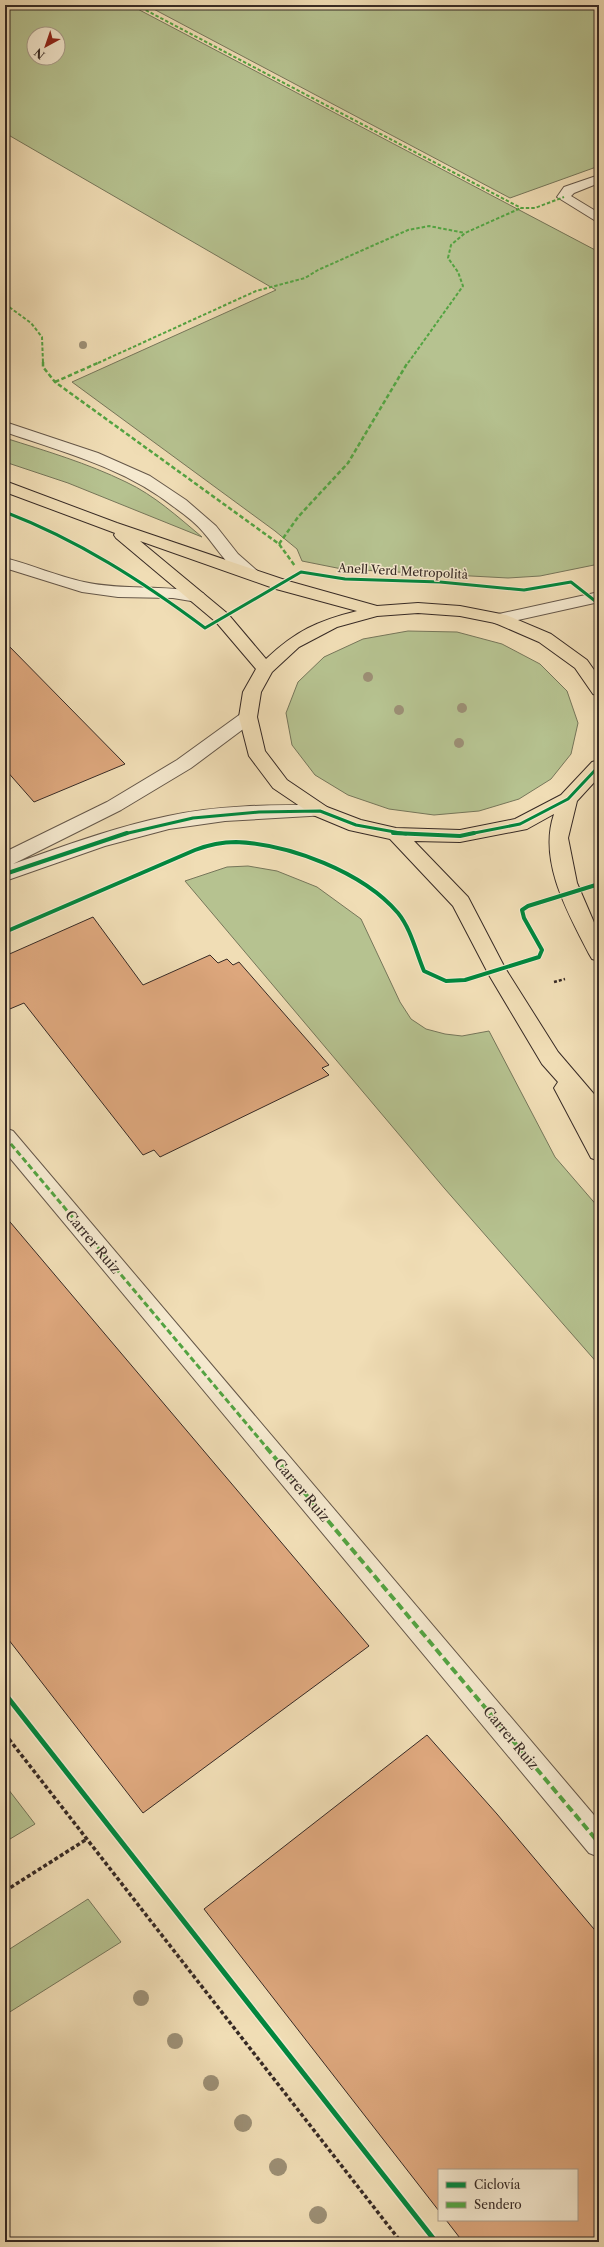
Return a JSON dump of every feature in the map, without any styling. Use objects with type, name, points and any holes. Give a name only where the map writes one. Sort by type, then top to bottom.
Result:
[{"type":"main road","points":[[5,486],[110,526],[254,575],[377,611]]},
{"type":"main road","points":[[110,526],[222,618],[265,669]]},
{"type":"main road","points":[[599,690],[581,664],[545,638],[500,620],[460,611],[418,608],[377,611],[332,624],[293,643],[265,669],[252,692],[248,717],[256,752],[280,784],[320,811],[356,825],[396,834],[460,836],[520,824],[568,799],[599,766]]},
{"type":"main road","points":[[568,799],[558,837],[563,863],[572,892],[599,954]]},
{"type":"main road","points":[[396,834],[461,902],[496,970],[550,1058],[599,1152]]},
{"type":"main road","points":[[550,1058],[599,1115]]},
{"type":"street","points":[[599,179],[569,190],[564,197],[599,219]]},
{"type":"street","points":[[5,427],[92,456],[144,479],[180,502],[210,529],[232,558],[254,575]]},
{"type":"street","points":[[5,563],[82,587],[118,592],[173,593],[197,597]]},
{"type":"street","points":[[500,620],[599,597]]},
{"type":"street","points":[[5,860],[114,806],[184,764],[248,717]]},
{"type":"street","points":[[5,874],[138,830],[193,818],[259,812],[320,811]]},
{"type":"street","name":"Carrer Ruiz","points":[[5,1137],[599,1843]]},
{"type":"path","points":[[5,1734],[402,2242]]},
{"type":"path","points":[[5,1891],[87,1839]]},
{"type":"green space","points":[[5,5],[130,5],[599,252],[599,564],[540,576],[508,578],[342,569],[302,561],[297,549],[275,531],[72,382],[276,290],[5,133]]},
{"type":"green space","points":[[146,5],[599,5],[599,166],[510,198]]},
{"type":"green space","points":[[5,438],[81,463],[136,487],[175,514],[202,537],[68,483],[5,462]]},
{"type":"green space","points":[[408,631],[457,632],[502,644],[540,664],[567,691],[578,723],[571,754],[551,779],[519,799],[479,811],[434,815],[389,809],[348,795],[315,775],[292,745],[286,713],[298,682],[324,657],[363,639]]},
{"type":"green space","points":[[248,866],[277,871],[317,887],[361,919],[400,1002],[411,1019],[426,1029],[445,1034],[462,1036],[489,1031],[555,1157],[599,1208],[599,1365],[445,1189],[185,881],[227,867]]},
{"type":"green space","points":[[5,1785],[35,1824],[5,1842]]},
{"type":"green space","points":[[88,1899],[121,1942],[5,2015],[5,1952]]},
{"type":"building","points":[[5,642],[125,764],[34,802],[5,769]]},
{"type":"building","points":[[93,917],[143,985],[210,955],[218,963],[227,959],[233,965],[239,962],[329,1065],[322,1068],[329,1075],[160,1157],[154,1150],[143,1155],[24,1003],[5,1011],[5,956]]},
{"type":"building","points":[[5,1216],[369,1646],[143,1813],[5,1635]]},
{"type":"building","points":[[427,1735],[497,1814],[599,1935],[599,2242],[463,2242],[447,2221],[578,2221],[578,2169],[438,2169],[438,2210],[204,1909]]},
{"type":"marked path","points":[[136,5],[521,208],[535,208],[564,197]]},
{"type":"marked path","points":[[279,544],[298,517],[348,463],[408,362],[463,286],[458,272],[448,258],[451,245],[465,233],[521,208]]},
{"type":"marked path","points":[[55,382],[256,291],[305,278],[318,270],[408,230],[429,226],[465,233]]},
{"type":"marked path","points":[[5,304],[31,323],[42,337],[43,367],[55,382],[279,544],[295,566]]},
{"type":"marked path","points":[[5,1137],[599,1843]]},
{"type":"cycle path","name":"Anell Verd Metropolità","points":[[5,512],[58,534],[110,562],[134,577],[205,628],[301,572],[345,579],[440,582],[524,590],[571,582],[599,604]]},
{"type":"cycle path","points":[[5,874],[137,830],[193,818],[259,812],[320,811],[356,825],[396,834],[460,836],[520,824],[568,799],[599,766]]},
{"type":"cycle path","points":[[5,932],[195,850],[214,844],[235,842],[260,844],[286,850],[313,859],[339,870],[363,884],[383,898],[398,913],[409,933],[424,971],[446,981],[465,980],[539,957],[542,950],[524,918],[522,910],[528,906],[599,884]]},
{"type":"cycle path","points":[[5,1694],[436,2242]]}]
